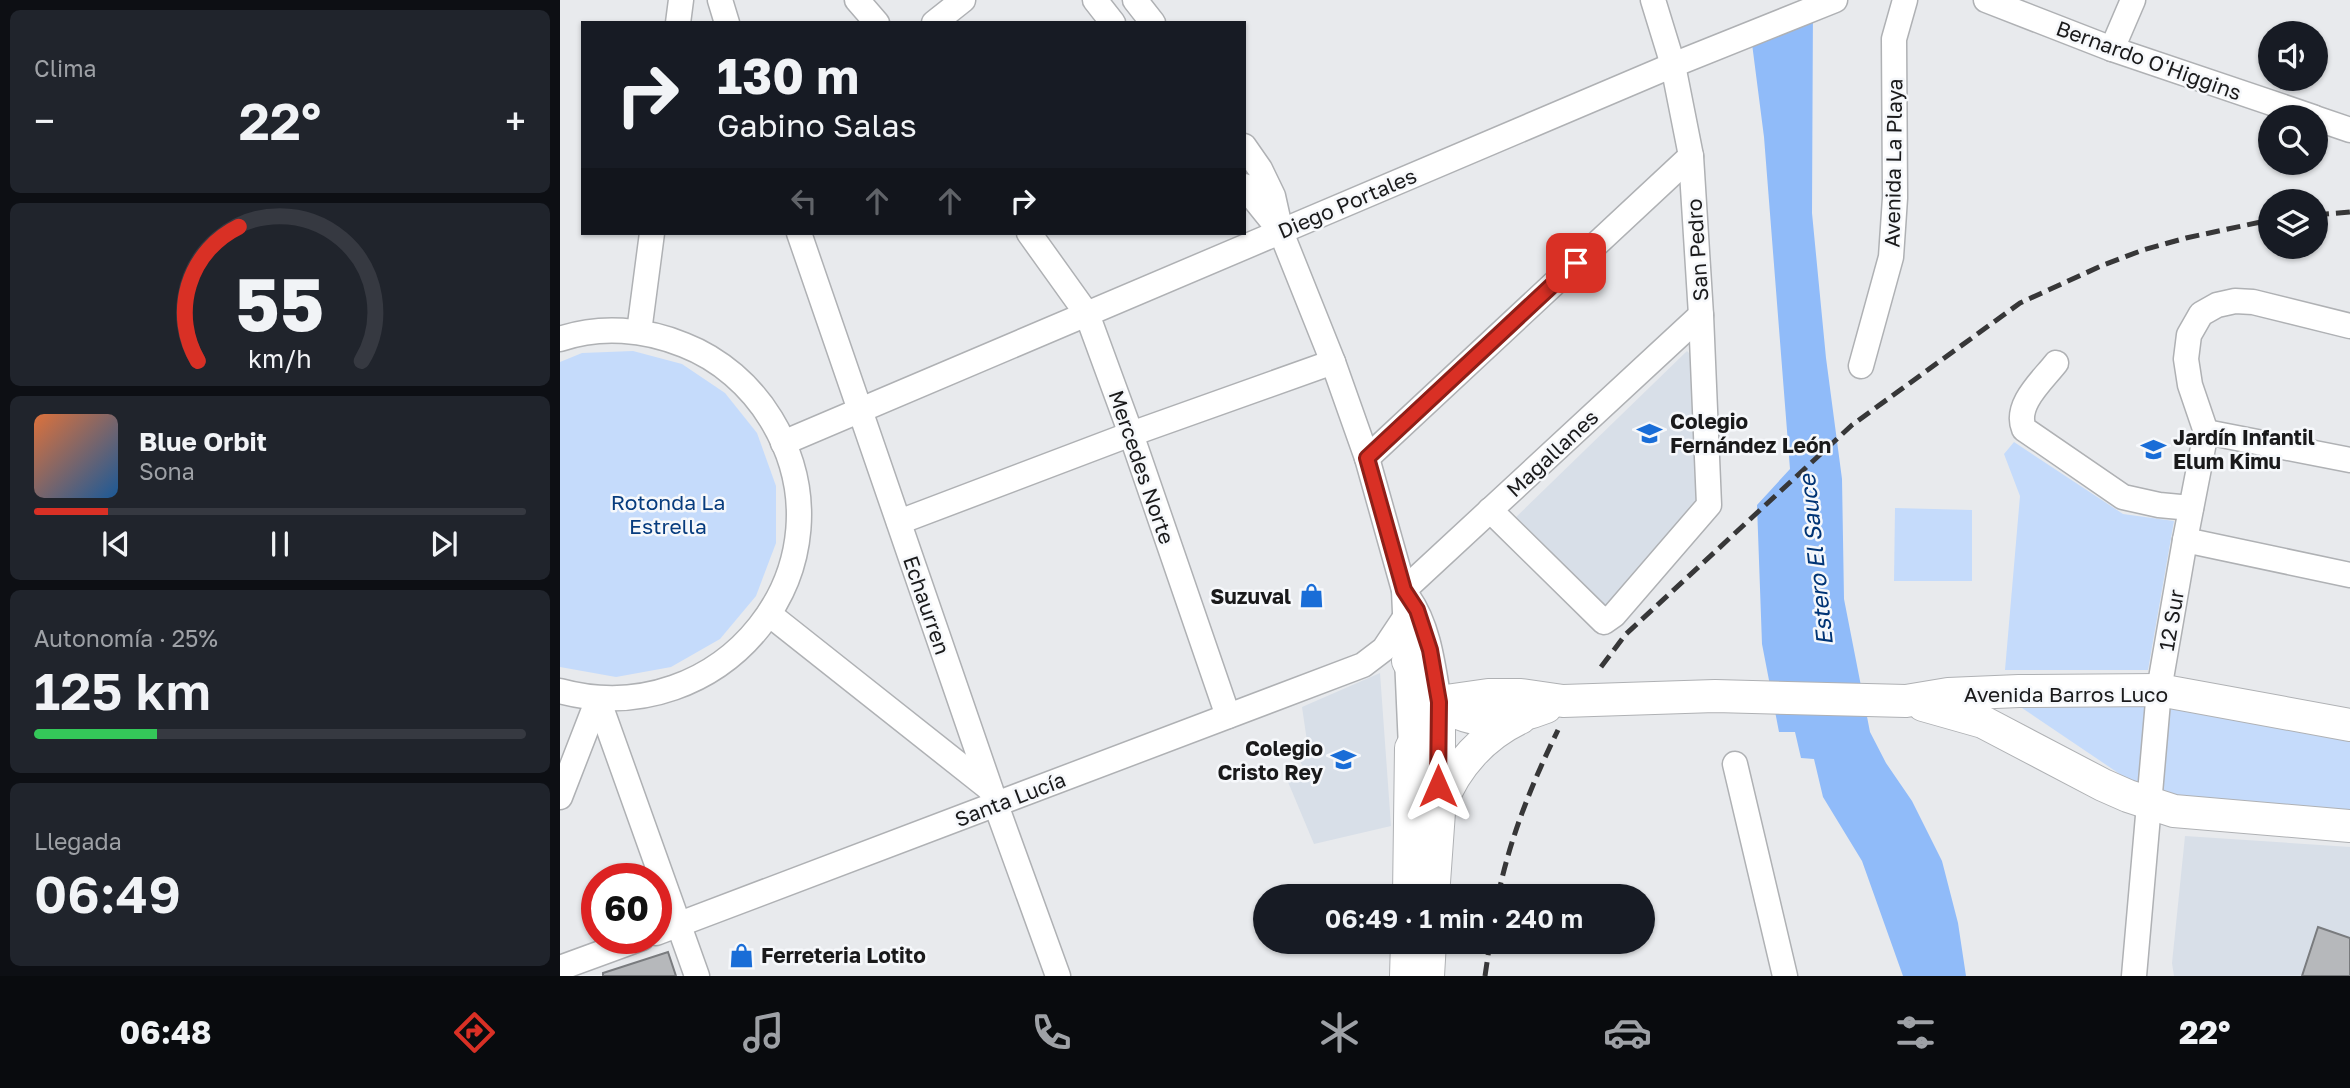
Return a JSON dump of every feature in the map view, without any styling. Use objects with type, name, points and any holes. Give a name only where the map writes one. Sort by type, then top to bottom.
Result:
[{"type":"main road","points":[[1408,668],[1439,702],[1438,812],[1434,884]]},
{"type":"main road","name":"Avenida Barros Luco","points":[[1439,702],[1488,695],[1521,695],[1563,701],[1715,696],[1906,701],[1948,694],[2159,690],[2350,725]]},
{"type":"main road","name":"Avenida Barros Luco","points":[[1439,702],[1455,714],[1468,719],[1487,719],[1528,715],[1563,701]]},
{"type":"main road","name":"Avenida Barros Luco","points":[[1906,701],[1983,722],[2103,785],[2174,811],[2350,826]]},
{"type":"main road","points":[[1409,884],[1411,748],[1439,702]]},
{"type":"main road","points":[[1438,812],[1451,782],[1471,754],[1497,731],[1528,715]]},
{"type":"main road","points":[[1406,976],[1407,954]]},
{"type":"main road","points":[[1428,976],[1429,954]]},
{"type":"street","points":[[678,21],[681,0]]},
{"type":"street","points":[[720,0],[726,21]]},
{"type":"street","points":[[857,0],[875,21]]},
{"type":"street","points":[[937,21],[963,0]]},
{"type":"street","points":[[1095,0],[1111,21]]},
{"type":"street","points":[[1135,0],[1151,21]]},
{"type":"street","name":"San Pedro","points":[[1490,510],[1604,622],[1614,615],[1709,505],[1691,156],[1673,65],[1653,0]]},
{"type":"street","name":"Diego Portales","points":[[783,443],[1673,65],[1835,0]]},
{"type":"street","name":"Avenida La Playa","points":[[1861,366],[1891,257],[1895,198],[1895,39],[1905,0]]},
{"type":"street","name":"Bernardo O'Higgins","points":[[1986,0],[2112,49],[2276,105]]},
{"type":"street","points":[[2112,49],[2133,0]]},
{"type":"street","name":"Bernardo O'Higgins","points":[[2328,123],[2350,130]]},
{"type":"street","points":[[1246,149],[1260,169],[1273,196],[1281,232],[1333,362],[1367,458],[1404,590],[1411,748]]},
{"type":"street","points":[[1367,458],[1691,156]]},
{"type":"street","points":[[1246,188],[1281,232]]},
{"type":"street","points":[[639,332],[652,235]]},
{"type":"street","name":"Echaurren","points":[[800,235],[993,797],[1058,976]]},
{"type":"street","name":"Mercedes Norte","points":[[1030,235],[1087,314],[1131,433],[1228,716]]},
{"type":"street","name":"12 Sur","points":[[2134,976],[2159,690],[2206,432],[2190,385],[2186,359],[2189,335],[2201,314],[2226,302],[2244,301],[2350,326]]},
{"type":"street","name":"Magallanes","points":[[1404,590],[1701,315]]},
{"type":"street","points":[[560,339],[602,331],[639,332],[676,341],[710,357],[725,368],[759,402],[783,443],[795,481],[797,530],[787,578],[769,614],[738,651],[698,679],[661,694],[640,698],[598,699],[560,691]]},
{"type":"street","points":[[899,522],[1131,433],[1333,362]]},
{"type":"street","points":[[2056,363],[2022,408],[2021,421],[2024,429],[2123,497],[2159,505],[2191,508]]},
{"type":"street","points":[[2206,432],[2350,460]]},
{"type":"street","points":[[2185,540],[2350,576]]},
{"type":"street","points":[[1404,590],[1417,610],[1430,650],[1439,702]]},
{"type":"street","points":[[769,614],[993,797]]},
{"type":"street","name":"Santa Lucía","points":[[672,927],[993,797],[1228,716],[1363,665],[1388,644],[1404,619]]},
{"type":"street","points":[[1363,665],[1392,670],[1408,668]]},
{"type":"street","points":[[560,797],[598,699]]},
{"type":"street","points":[[598,699],[648,863]]},
{"type":"street","points":[[1735,764],[1785,976]]},
{"type":"street","points":[[672,935],[697,976]]},
{"type":"street","points":[[560,968],[598,954]]},
{"type":"shaded area","name":"Colegio Fernández León","points":[[1687,351],[1697,361],[1699,504],[1604,622],[1511,522]]},
{"type":"shaded area","name":"Colegio Cristo Rey","points":[[1380,673],[1391,826],[1314,844],[1288,782],[1304,769],[1295,751],[1308,748],[1302,707]]},
{"type":"shaded area","points":[[2185,836],[2350,847],[2350,976],[2174,976],[2172,963]]},
{"type":"green space","name":"Rotonda La Estrella","points":[[633,351],[682,364],[725,393],[757,433],[776,486],[776,543],[756,596],[720,639],[671,667],[616,677],[560,667],[560,362],[582,353]]},
{"type":"green space","points":[[2014,442],[2123,514],[2174,521],[2148,670],[2005,670],[2020,496],[2004,454]]},
{"type":"green space","points":[[1895,508],[1972,510],[1972,581],[1894,581]]},
{"type":"green space","points":[[2167,704],[2350,738],[2350,815],[2187,801],[2139,787],[2022,708]]},
{"type":"water","name":"Estero El Sauce","points":[[1813,2],[1812,213],[1826,358],[1842,479],[1844,599],[1870,732],[1886,763],[1912,801],[1942,861],[1958,923],[1966,976],[1903,976],[1862,861],[1823,797],[1814,759],[1801,758],[1795,732],[1779,732],[1762,644],[1757,505],[1790,469],[1764,137],[1750,28]]},
{"type":"building","points":[[2318,927],[2350,938],[2350,976],[2302,976]]},
{"type":"building","points":[[669,954],[676,976],[603,976],[603,973]]},
{"type":"railway","points":[[2328,214],[2350,212]]},
{"type":"railway","points":[[1601,667],[1626,634],[1852,425],[2020,303],[2143,250],[2258,223]]},
{"type":"railway","points":[[1501,884],[1523,811],[1558,730]]},
{"type":"railway","points":[[1485,976],[1488,954]]},
{"type":"place","name":"Colegio Fernández León","points":[[1650,433]]},
{"type":"place","name":"Jardín Infantil Elum Kimu","points":[[2153,449]]},
{"type":"place","name":"Suzuval","points":[[1311,596]]},
{"type":"place","name":"Colegio Cristo Rey","points":[[1343,760]]},
{"type":"place","name":"Ferreteria Lotito","points":[[741,955]]},
{"type":"route","points":[[1438,786],[1439,702],[1430,650],[1417,610],[1404,590],[1367,458],[1576,263]]}]
